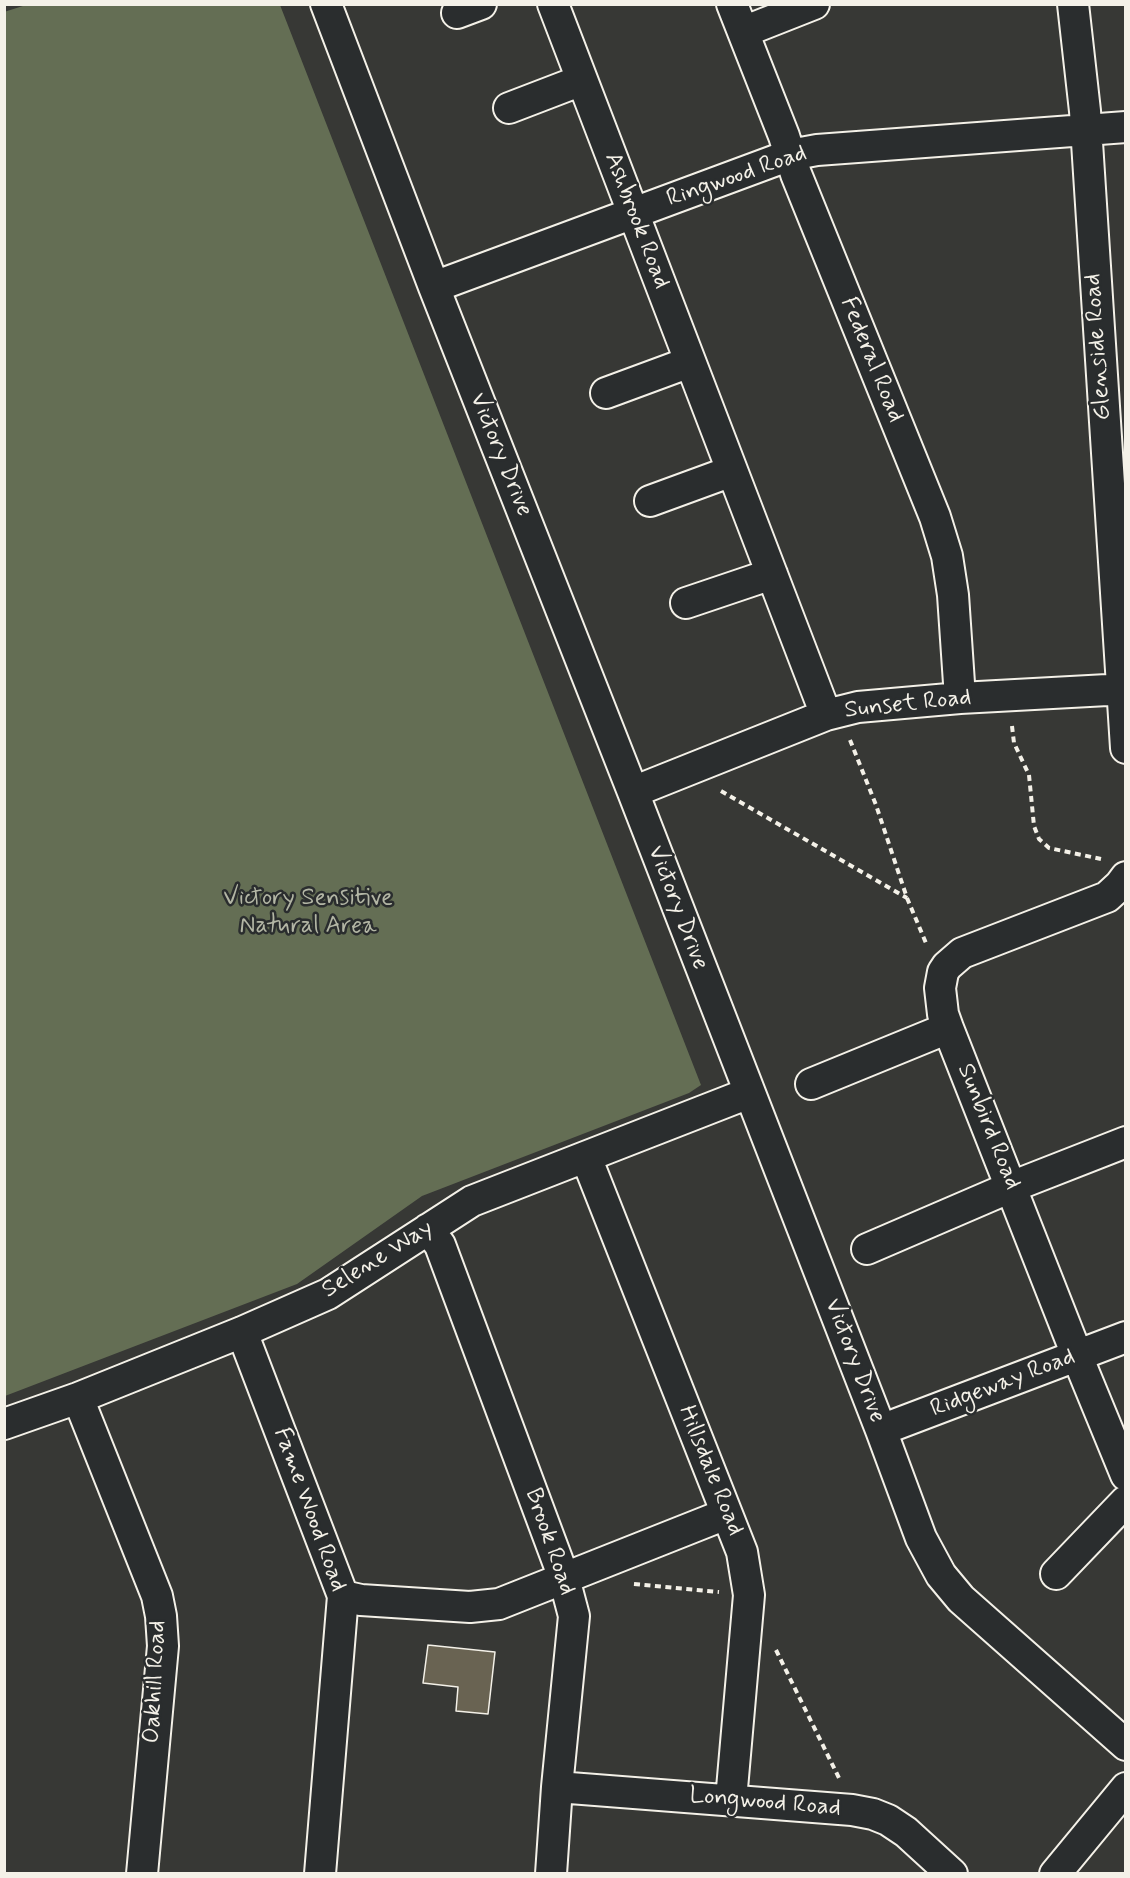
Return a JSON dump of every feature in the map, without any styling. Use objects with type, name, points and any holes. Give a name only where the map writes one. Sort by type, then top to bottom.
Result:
[{"type":"street","name":"Victory Drive","points":[[326,4],[921,1538],[941,1575],[961,1599],[1125,1745]]},
{"type":"street","name":"Ashbrook Road","points":[[553,4],[826,715]]},
{"type":"street","name":"Federal Road","points":[[814,4],[738,18],[790,155],[935,517],[947,556],[953,595],[960,698]]},
{"type":"street","name":"Glenside Road","points":[[1073,4],[1085,111],[1124,689]]},
{"type":"street","points":[[509,108],[582,80]]},
{"type":"street","name":"Ringwood Road","points":[[434,287],[790,155],[817,150],[1125,127]]},
{"type":"street","points":[[606,393],[690,362]]},
{"type":"street","points":[[650,501],[732,471]]},
{"type":"street","points":[[687,603],[772,574]]},
{"type":"street","points":[[1124,689],[1125,748]]},
{"type":"street","name":"Sunset Road","points":[[633,792],[826,715],[858,707],[960,698],[1124,689]]},
{"type":"street","points":[[946,966],[962,953],[1107,897],[1120,885],[1118,869]]},
{"type":"street","name":"Sunbird Road","points":[[946,966],[941,979],[940,995],[943,1014],[1125,1475]]},
{"type":"street","points":[[811,1084],[948,1028]]},
{"type":"street","name":"Selene Way","points":[[4,1424],[78,1398],[242,1332],[328,1294],[472,1201],[749,1093]]},
{"type":"street","points":[[867,1249],[1011,1187],[1125,1142]]},
{"type":"street","name":"Hillsdale Road","points":[[586,1157],[742,1552],[749,1595],[731,1800]]},
{"type":"street","name":"Brook Road","points":[[428,1229],[440,1245],[564,1578],[574,1616],[556,1787],[551,1874]]},
{"type":"street","name":"Fame Wood Road","points":[[242,1332],[343,1596],[320,1874]]},
{"type":"street","name":"Ridgeway Road","points":[[881,1430],[1125,1337]]},
{"type":"street","name":"Oakhill Road","points":[[78,1398],[158,1596],[161,1616],[163,1646],[141,1874]]},
{"type":"street","points":[[1056,1574],[1125,1501]]},
{"type":"street","points":[[343,1596],[361,1600],[485,1607],[499,1605],[726,1514]]},
{"type":"street","name":"Longwood Road","points":[[556,1787],[852,1810],[873,1814],[888,1820],[906,1832],[952,1874]]},
{"type":"street","points":[[1054,1874],[1125,1788]]},
{"type":"path","points":[[826,715],[848,734],[876,805],[907,898],[928,946],[946,966]]},
{"type":"path","points":[[1012,723],[1014,743],[1029,775],[1034,826],[1039,839],[1049,848],[1118,869]]},
{"type":"path","points":[[701,765],[710,784],[907,898]]},
{"type":"green space","name":"Victory Sensitive Natural Area","points":[[26,5],[280,5],[701,1085],[689,1093],[422,1196],[297,1284],[5,1396],[4,12]]},
{"type":"building","points":[[428,1645],[495,1652],[488,1714],[456,1711],[458,1687],[423,1683]]}]
